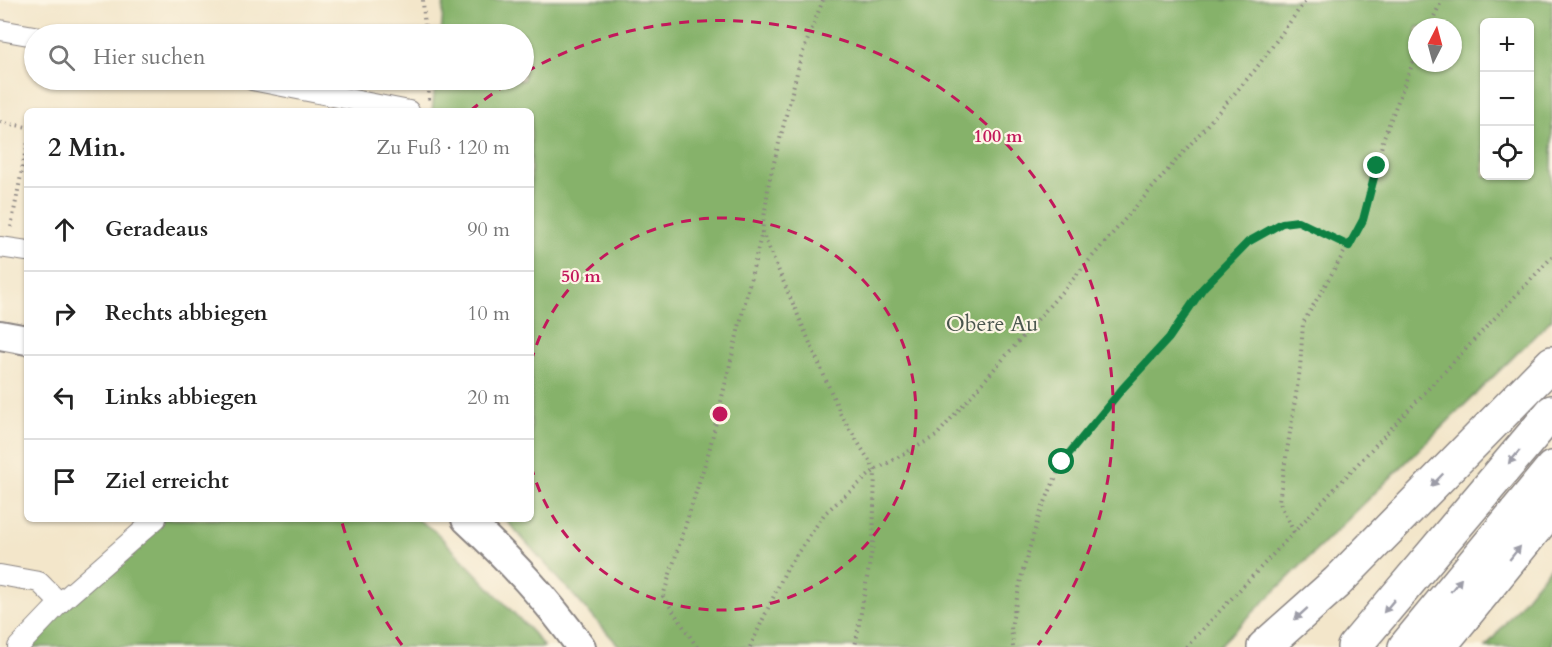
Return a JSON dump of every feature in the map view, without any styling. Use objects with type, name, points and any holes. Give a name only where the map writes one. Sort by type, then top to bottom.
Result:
[{"type":"highway","points":[[1264,647],[1337,582],[1552,363]]},
{"type":"highway","points":[[1354,647],[1552,412]]},
{"type":"highway","points":[[1406,647],[1552,468]]},
{"type":"highway","points":[[1439,647],[1552,508]]},
{"type":"main road","points":[[0,334],[24,339]]},
{"type":"main road","points":[[0,344],[24,347]]},
{"type":"main road","points":[[469,522],[510,560],[554,610],[581,647]]},
{"type":"main road","points":[[554,610],[576,647]]},
{"type":"street","points":[[0,30],[24,34]]},
{"type":"street","points":[[303,90],[394,108]]},
{"type":"street","points":[[3,247],[24,250]]},
{"type":"street","points":[[18,647],[60,603],[153,522]]},
{"type":"street","points":[[0,575],[39,582],[60,603]]},
{"type":"path","points":[[423,0],[424,24]]},
{"type":"path","points":[[697,647],[663,596],[709,451],[762,232],[769,182],[801,57],[823,0]]},
{"type":"path","points":[[750,647],[786,570],[825,513],[875,470],[936,436],[1255,70],[1305,0]]},
{"type":"path","points":[[1433,18],[1442,0]]},
{"type":"path","points":[[1294,532],[1279,501],[1300,369],[1303,323],[1363,220],[1384,137],[1409,72]]},
{"type":"path","points":[[0,122],[24,126]]},
{"type":"path","points":[[3,247],[24,157]]},
{"type":"path","points":[[1013,647],[1011,627],[1022,574],[1038,519],[1062,462],[1123,388],[1169,338],[1203,288],[1248,242],[1282,223],[1298,221],[1349,246]]},
{"type":"path","points":[[762,232],[841,415],[875,470],[873,544],[855,647]]},
{"type":"path","points":[[1186,647],[1552,257]]},
{"type":"green space","name":"Obere Au","points":[[444,0],[1552,0],[1552,319],[1218,647],[620,647],[508,522],[534,522],[534,108],[432,108],[435,90],[534,90],[534,24],[442,24]]},
{"type":"green space","points":[[153,522],[421,522],[436,532],[544,647],[18,647]]},
{"type":"green space","points":[[1552,565],[1552,647],[1486,647]]},
{"type":"route","points":[[1062,462],[1123,388],[1169,338],[1203,288],[1248,242],[1282,223],[1298,221],[1349,246],[1363,220],[1377,166]]}]
